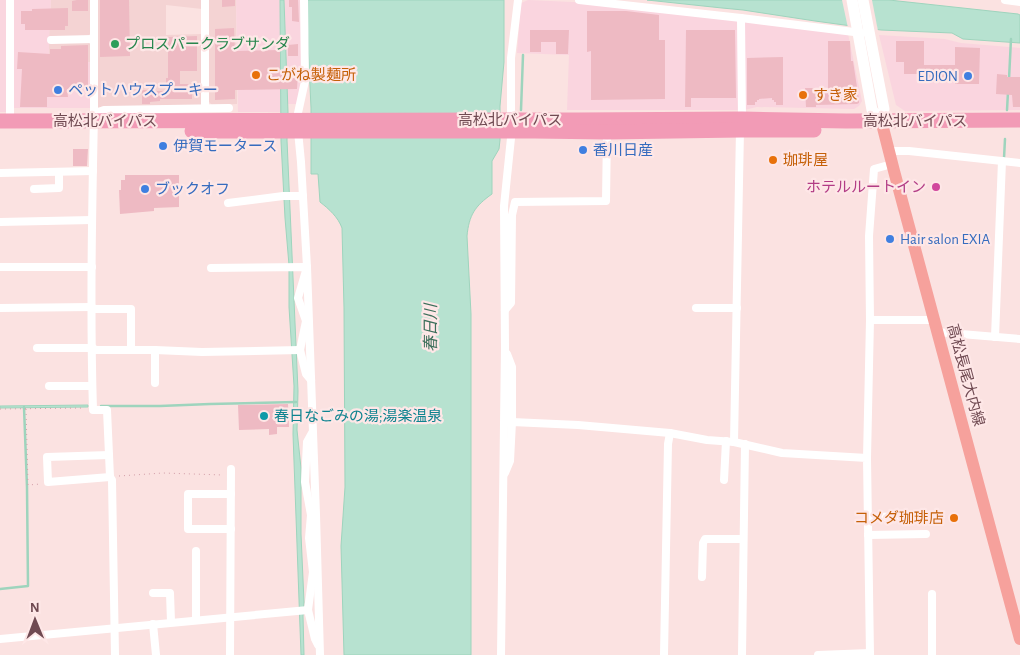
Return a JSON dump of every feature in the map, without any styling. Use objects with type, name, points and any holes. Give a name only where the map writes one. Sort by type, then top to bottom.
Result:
[{"type":"highway","name":"高松北バイパス","points":[[882,125],[1020,120]]},
{"type":"highway","name":"高松北バイパス","points":[[3,125],[94,122],[293,126],[579,126],[846,121],[882,125],[1020,130]]},
{"type":"highway","name":"高松北バイパス","points":[[579,126],[607,132],[741,124]]},
{"type":"main road","name":"高松長尾大内線","points":[[882,125],[1020,639]]},
{"type":"street","points":[[3,125],[10,0]]},
{"type":"street","points":[[94,0],[92,386],[93,410],[107,410],[110,477],[112,480],[113,628],[115,655]]},
{"type":"street","points":[[204,0],[205,108]]},
{"type":"street","points":[[304,0],[305,81],[293,126],[303,196],[307,267],[307,321],[311,380],[320,652]]},
{"type":"street","points":[[501,655],[505,347],[504,206],[511,58],[518,0]]},
{"type":"street","points":[[579,0],[863,32]]},
{"type":"street","points":[[852,0],[863,32]]},
{"type":"street","points":[[863,0],[863,32],[872,110],[882,125]]},
{"type":"street","points":[[1005,0],[1020,2]]},
{"type":"street","points":[[724,480],[730,442],[737,308],[741,18]]},
{"type":"street","points":[[51,40],[94,39]]},
{"type":"street","points":[[94,122],[104,110],[229,108]]},
{"type":"street","points":[[505,310],[511,303],[512,215],[515,202],[606,201],[607,132]]},
{"type":"street","points":[[889,151],[909,151],[1020,163]]},
{"type":"street","points":[[995,337],[1002,161]]},
{"type":"street","points":[[818,655],[870,654],[866,458],[870,320],[869,236],[874,169],[892,164]]},
{"type":"street","points":[[0,173],[93,171]]},
{"type":"street","points":[[34,188],[59,188],[59,172]]},
{"type":"street","points":[[228,203],[303,196]]},
{"type":"street","points":[[0,222],[92,220]]},
{"type":"street","points":[[0,268],[92,267]]},
{"type":"street","points":[[211,268],[307,267]]},
{"type":"street","points":[[0,308],[131,309],[131,350]]},
{"type":"street","points":[[696,308],[737,308]]},
{"type":"street","points":[[870,320],[936,326],[995,337],[1020,339]]},
{"type":"street","points":[[307,321],[300,350],[306,374],[311,380]]},
{"type":"street","points":[[503,478],[510,461],[512,422],[512,367],[505,347]]},
{"type":"street","points":[[37,348],[202,352],[300,350]]},
{"type":"street","points":[[155,350],[155,383]]},
{"type":"street","points":[[49,386],[92,386]]},
{"type":"street","points":[[512,422],[578,425],[670,433],[744,444],[782,453],[866,458]]},
{"type":"street","points":[[664,655],[670,433]]},
{"type":"street","points":[[742,655],[744,444]]},
{"type":"street","points":[[109,454],[47,457],[48,482],[110,477]]},
{"type":"street","points":[[230,655],[231,472]]},
{"type":"street","points":[[231,494],[188,494],[188,529],[231,529]]},
{"type":"street","points":[[867,517],[926,516]]},
{"type":"street","points":[[868,535],[926,534]]},
{"type":"street","points":[[702,577],[703,543],[705,539],[744,539]]},
{"type":"street","points":[[196,551],[196,620]]},
{"type":"street","points":[[316,572],[308,610],[320,652]]},
{"type":"street","points":[[153,593],[170,593],[171,622]]},
{"type":"street","points":[[932,594],[932,655]]},
{"type":"street","points":[[0,639],[308,610]]},
{"type":"street","points":[[153,624],[156,655]]},
{"type":"path","points":[[0,409],[93,406]]},
{"type":"path","points":[[26,409],[28,485],[46,484],[48,482]]},
{"type":"path","points":[[110,477],[163,473],[231,472]]},
{"type":"shaded area","points":[[0,0],[7,0],[7,112],[0,112]]},
{"type":"shaded area","points":[[14,0],[51,0],[49,63],[92,62],[92,108],[13,108]]},
{"type":"shaded area","points":[[51,0],[91,0],[91,33],[88,36],[49,36]]},
{"type":"shaded area","points":[[96,0],[202,0],[202,9],[166,5],[166,35],[202,34],[202,106],[97,107]]},
{"type":"shaded area","points":[[207,0],[236,0],[237,104],[212,105],[207,100]]},
{"type":"shaded area","points":[[236,0],[280,0],[281,112],[238,112]]},
{"type":"shaded area","points":[[284,0],[302,0],[303,79],[298,104],[287,104]]},
{"type":"shaded area","points":[[528,0],[594,3],[740,20],[740,110],[567,110],[569,55],[517,53],[521,3]]},
{"type":"shaded area","points":[[744,20],[848,34],[862,101],[859,106],[854,109],[757,107],[744,110]]},
{"type":"shaded area","points":[[879,35],[945,39],[961,43],[1020,48],[1020,110],[905,111],[896,105]]},
{"type":"shaded area","points":[[49,42],[88,42],[91,45],[92,62],[49,63]]},
{"type":"water","points":[[280,0],[284,0],[288,112],[287,140],[298,391],[297,430],[301,468],[304,655],[301,655],[293,434],[294,386],[281,141]]},
{"type":"water","name":"春日川","points":[[306,0],[504,0],[504,62],[500,106],[500,140],[499,149],[492,161],[492,194],[477,207],[471,217],[467,236],[471,314],[471,655],[344,655],[341,546],[345,487],[342,228],[333,213],[320,202],[318,174],[311,174],[311,108]]},
{"type":"water","points":[[647,0],[889,0],[1018,14],[1020,15],[1020,43],[963,39],[952,33],[881,30],[743,10]]},
{"type":"water","points":[[88,405],[88,407],[0,408],[0,406]]},
{"type":"pier","points":[[842,0],[872,0],[878,31],[848,28]]},
{"type":"building","points":[[88,0],[88,11],[72,11],[72,1]]},
{"type":"building","points":[[100,0],[129,0],[130,56],[100,57]]},
{"type":"building","points":[[222,0],[235,0],[235,6],[222,7]]},
{"type":"building","points":[[289,0],[298,0],[299,22],[292,21],[292,7],[289,7]]},
{"type":"building","points":[[68,8],[68,26],[65,26],[65,30],[25,30],[25,24],[21,24],[21,11]]},
{"type":"building","points":[[587,11],[626,11],[659,15],[659,40],[665,40],[665,99],[591,100],[591,51],[587,52]]},
{"type":"building","points":[[234,28],[235,51],[280,50],[280,72],[298,72],[297,89],[235,90],[235,99],[215,100],[215,29]]},
{"type":"building","points":[[530,30],[569,30],[568,54],[556,54],[556,42],[541,42],[541,52],[530,52]]},
{"type":"building","points":[[686,30],[735,30],[736,98],[691,98],[691,107],[685,107]]},
{"type":"building","points":[[197,36],[197,71],[180,71],[180,84],[192,84],[192,99],[160,99],[160,101],[150,102],[150,104],[142,104],[142,90],[166,91],[166,78],[168,78],[168,37]]},
{"type":"building","points":[[828,41],[850,41],[851,61],[853,61],[859,103],[806,107],[805,88],[828,88]]},
{"type":"building","points":[[896,41],[924,41],[924,65],[955,65],[955,47],[980,48],[979,84],[955,84],[955,77],[917,78],[917,74],[904,74],[904,62],[896,62]]},
{"type":"building","points":[[298,44],[298,56],[288,56],[288,45]]},
{"type":"building","points":[[88,45],[88,88],[67,89],[68,97],[47,97],[47,107],[20,107],[22,69],[17,69],[18,52],[50,54],[50,49],[61,49],[61,46]]},
{"type":"building","points":[[783,57],[783,105],[776,105],[772,98],[759,99],[755,102],[755,105],[747,105],[747,58]]},
{"type":"building","points":[[997,74],[1007,75],[1007,77],[1020,77],[1020,107],[1013,107],[1012,95],[996,94]]},
{"type":"building","points":[[73,149],[88,149],[87,166],[73,166]]},
{"type":"building","points":[[125,175],[179,175],[179,207],[154,208],[154,211],[120,214],[119,190],[121,190],[121,180],[125,180]]},
{"type":"building","name":"春日なごみの湯;湯楽温泉","points":[[288,404],[289,427],[277,427],[277,434],[269,435],[269,429],[239,430],[238,405]]},
{"type":"waterway","points":[[1009,79],[1011,39]]},
{"type":"waterway","points":[[521,110],[523,55]]},
{"type":"waterway","points":[[1007,110],[1008,92]]},
{"type":"waterway","points":[[1004,158],[1005,139]]},
{"type":"waterway","points":[[101,406],[296,402]]},
{"type":"waterway","points":[[0,589],[28,586],[24,407]]},
{"type":"place","name":"プロスパークラブサンダ","points":[[115,44]]},
{"type":"place","name":"こがね製麺所","points":[[256,75]]},
{"type":"place","name":"EDION","points":[[968,76]]},
{"type":"place","name":"ペットハウスプーキー","points":[[58,90]]},
{"type":"place","name":"すき家","points":[[803,95]]},
{"type":"place","name":"伊賀モータース","points":[[163,146]]},
{"type":"place","name":"香川日産","points":[[583,150]]},
{"type":"place","name":"珈琲屋","points":[[773,160]]},
{"type":"place","name":"ホテルルートイン","points":[[936,187]]},
{"type":"place","name":"ブックオフ","points":[[145,189]]},
{"type":"place","name":"Hair salon EXIA","points":[[890,239]]},
{"type":"place","name":"春日なごみの湯;湯楽温泉","points":[[264,416]]},
{"type":"place","name":"コメダ珈琲店","points":[[954,518]]}]
